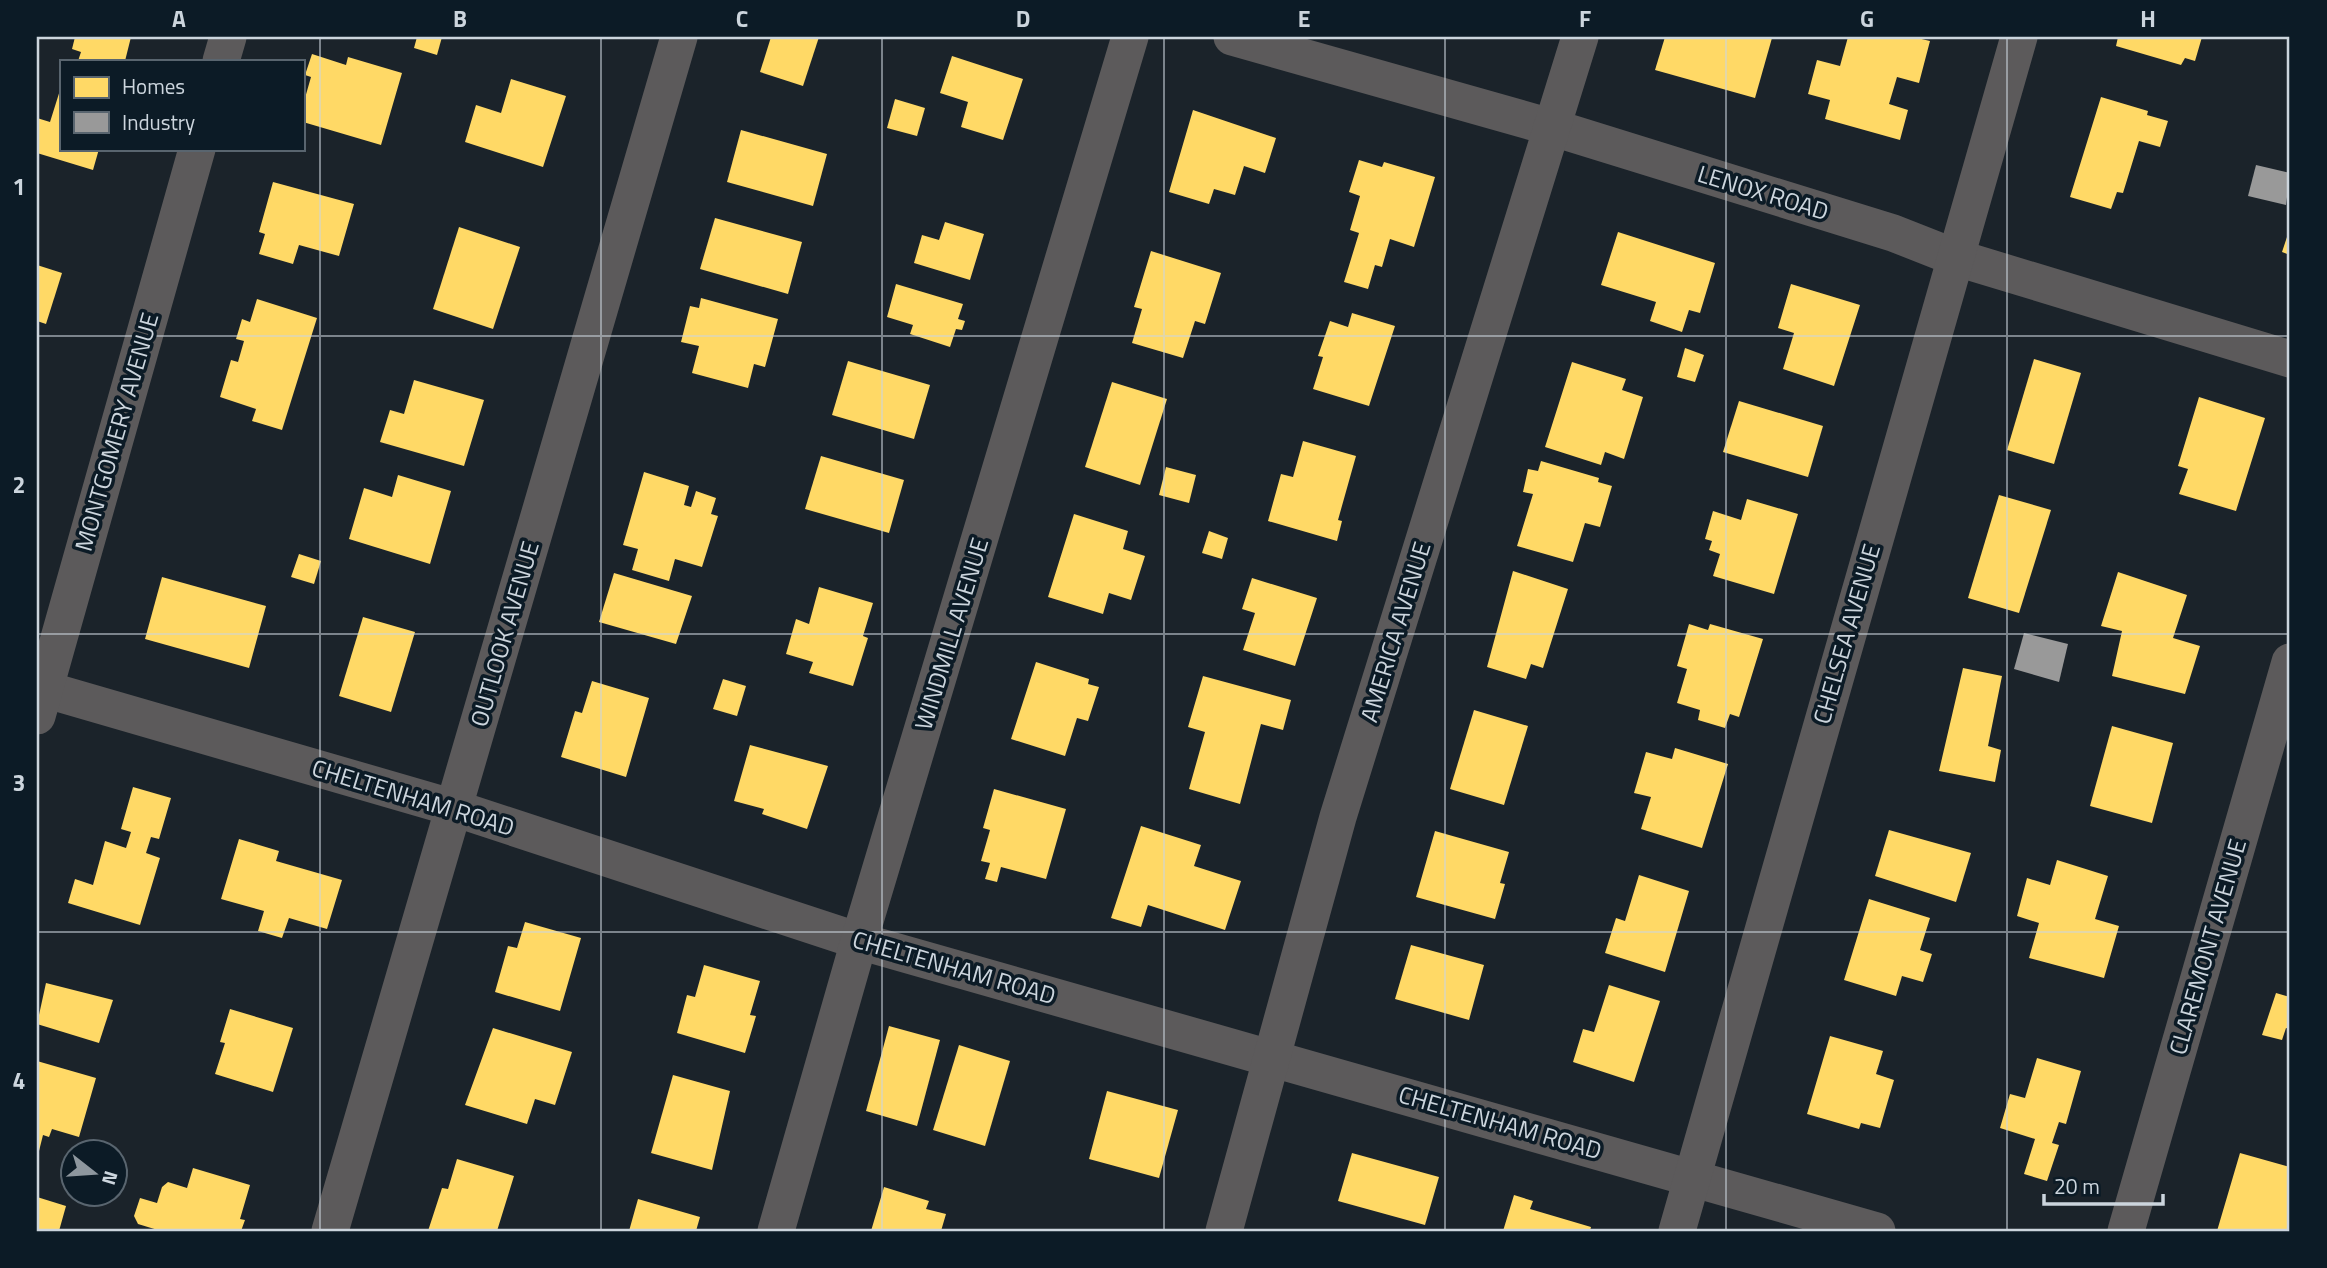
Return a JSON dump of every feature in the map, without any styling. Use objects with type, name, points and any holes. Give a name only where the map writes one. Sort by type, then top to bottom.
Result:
[{"type":"street","points":[[221,60],[228,37]]},
{"type":"street","name":"OUTLOOK AVENUE","points":[[330,1231],[679,37]]},
{"type":"street","name":"WINDMILL AVENUE","points":[[776,1231],[859,941],[1130,37]]},
{"type":"street","name":"LENOX ROAD","points":[[1232,37],[1554,128],[1893,233],[1954,257],[2290,359]]},
{"type":"street","name":"AMERICA AVENUE","points":[[1224,1231],[1274,1058],[1338,817],[1554,128],[1580,37]]},
{"type":"street","name":"CHELSEA AVENUE","points":[[1677,1231],[2019,37]]},
{"type":"street","name":"MONTGOMERY AVENUE","points":[[39,698],[197,150]]},
{"type":"street","name":"CLAREMONT AVENUE","points":[[2126,1231],[2290,662]]},
{"type":"street","name":"CHELTENHAM ROAD","points":[[39,698],[454,808],[859,941],[1877,1231]]},
{"type":"building: Homes","points":[[75,37],[131,37],[125,60],[78,60],[81,52],[72,49]]},
{"type":"building: Homes","points":[[417,37],[442,37],[437,55],[414,48]]},
{"type":"building: Homes","points":[[771,37],[819,37],[803,86],[760,72]]},
{"type":"building: Homes","points":[[1665,37],[1772,38],[1755,98],[1655,70]]},
{"type":"building: Homes","points":[[1848,37],[1913,37],[1930,41],[1919,83],[1897,77],[1889,104],[1908,110],[1900,140],[1825,119],[1830,100],[1808,94],[1817,60],[1840,66]]},
{"type":"building: Homes","points":[[2118,37],[2202,37],[2195,61],[2185,58],[2181,65],[2116,46]]},
{"type":"building: Homes","points":[[312,54],[346,65],[348,57],[402,73],[381,145],[304,122],[304,102],[311,77],[305,75]]},
{"type":"building: Homes","points":[[952,56],[1023,79],[1003,140],[961,127],[968,102],[940,93]]},
{"type":"building: Homes","points":[[511,79],[566,96],[543,167],[465,142],[476,105],[501,113]]},
{"type":"building: Homes","points":[[60,90],[60,150],[99,150],[93,170],[37,153],[37,118],[50,122]]},
{"type":"building: Homes","points":[[2101,97],[2148,111],[2147,115],[2168,121],[2160,147],[2139,141],[2123,193],[2117,192],[2111,209],[2070,197]]},
{"type":"building: Homes","points":[[895,99],[925,108],[917,136],[887,128]]},
{"type":"building: Homes","points":[[1193,110],[1276,138],[1265,173],[1244,166],[1235,195],[1214,189],[1209,204],[1169,192]]},
{"type":"building: Homes","points":[[741,130],[827,154],[813,206],[727,182]]},
{"type":"building: Homes","points":[[1359,160],[1382,167],[1384,162],[1435,177],[1414,247],[1390,239],[1382,267],[1375,265],[1368,289],[1344,282],[1359,233],[1350,230],[1360,196],[1349,192]]},
{"type":"building: Homes","points":[[273,182],[354,204],[339,256],[299,245],[293,264],[259,254],[265,234],[259,232]]},
{"type":"building: Homes","points":[[715,218],[802,242],[788,294],[700,269]]},
{"type":"building: Homes","points":[[945,222],[984,234],[970,280],[914,263],[922,235],[939,240]]},
{"type":"building: Homes","points":[[459,227],[520,247],[493,329],[433,309]]},
{"type":"building: Homes","points":[[2290,228],[2290,255],[2282,252]]},
{"type":"building: Homes","points":[[1618,232],[1715,263],[1700,313],[1689,310],[1682,332],[1650,321],[1656,302],[1601,285]]},
{"type":"building: Homes","points":[[1151,251],[1221,273],[1205,324],[1195,321],[1183,358],[1132,343],[1142,309],[1134,307]]},
{"type":"building: Homes","points":[[37,265],[62,273],[46,324],[37,321]]},
{"type":"building: Homes","points":[[896,284],[963,304],[958,319],[965,321],[962,330],[956,329],[950,347],[910,334],[913,325],[887,317]]},
{"type":"building: Homes","points":[[1791,284],[1860,305],[1834,386],[1783,369],[1794,333],[1778,328]]},
{"type":"building: Homes","points":[[701,298],[778,319],[765,367],[754,364],[748,388],[692,373],[699,346],[681,342],[690,306],[699,308]]},
{"type":"building: Homes","points":[[257,299],[317,318],[282,430],[252,421],[256,409],[220,397],[231,360],[238,362],[244,341],[236,339],[242,319],[250,322]]},
{"type":"building: Homes","points":[[1352,313],[1395,326],[1369,406],[1313,389],[1323,357],[1318,356],[1330,321],[1348,327]]},
{"type":"building: Homes","points":[[1685,348],[1704,355],[1695,382],[1677,377]]},
{"type":"building: Homes","points":[[2034,359],[2081,373],[2054,464],[2007,450]]},
{"type":"building: Homes","points":[[848,361],[930,385],[914,439],[832,415]]},
{"type":"building: Homes","points":[[1572,362],[1626,379],[1622,390],[1643,397],[1624,459],[1605,452],[1601,465],[1545,447]]},
{"type":"building: Homes","points":[[414,380],[484,400],[464,466],[380,442],[390,410],[404,414]]},
{"type":"building: Homes","points":[[1112,382],[1167,399],[1140,485],[1085,467]]},
{"type":"building: Homes","points":[[2199,397],[2265,418],[2236,511],[2179,494],[2188,469],[2178,466]]},
{"type":"building: Homes","points":[[1739,401],[1823,426],[1808,477],[1723,452]]},
{"type":"building: Homes","points":[[1303,441],[1356,456],[1338,520],[1342,521],[1337,541],[1268,521],[1281,474],[1293,477]]},
{"type":"building: Homes","points":[[821,456],[904,480],[889,533],[805,509]]},
{"type":"building: Homes","points":[[1541,461],[1599,478],[1598,482],[1612,486],[1600,527],[1585,523],[1573,562],[1517,546],[1533,494],[1523,492],[1528,469],[1538,471]]},
{"type":"building: Homes","points":[[1166,467],[1196,475],[1189,503],[1159,495]]},
{"type":"building: Homes","points":[[644,472],[689,486],[684,505],[691,507],[696,491],[716,498],[711,514],[718,516],[702,567],[675,559],[669,581],[632,570],[638,549],[623,545]]},
{"type":"building: Homes","points":[[398,475],[451,491],[430,564],[349,539],[364,488],[392,497]]},
{"type":"building: Homes","points":[[1999,495],[2051,510],[2019,613],[1968,598]]},
{"type":"building: Homes","points":[[1747,499],[1798,514],[1774,594],[1713,576],[1720,554],[1709,550],[1712,541],[1705,539],[1713,511],[1741,520]]},
{"type":"building: Homes","points":[[1074,514],[1128,531],[1123,549],[1145,556],[1131,600],[1109,593],[1103,614],[1048,597]]},
{"type":"building: Homes","points":[[1209,531],[1228,538],[1222,559],[1202,553]]},
{"type":"building: Homes","points":[[299,554],[321,561],[314,584],[291,577]]},
{"type":"building: Homes","points":[[1513,571],[1568,589],[1543,668],[1531,664],[1526,679],[1487,667]]},
{"type":"building: Homes","points":[[2118,572],[2187,595],[2173,638],[2200,646],[2185,694],[2112,676],[2122,631],[2101,626]]},
{"type":"building: Homes","points":[[614,573],[692,596],[676,644],[599,622]]},
{"type":"building: Homes","points":[[162,577],[266,606],[249,668],[145,639]]},
{"type":"building: Homes","points":[[1252,578],[1317,598],[1295,666],[1243,650],[1255,613],[1242,609]]},
{"type":"building: Homes","points":[[819,587],[873,603],[863,636],[868,638],[853,686],[809,673],[813,662],[786,654],[796,619],[809,624]]},
{"type":"building: Homes","points":[[363,617],[415,632],[391,712],[339,696]]},
{"type":"building: Homes","points":[[1689,624],[1708,630],[1710,624],[1763,639],[1739,717],[1730,714],[1725,728],[1698,720],[1700,710],[1677,703],[1687,669],[1677,666]]},
{"type":"building: Homes","points":[[1036,662],[1089,679],[1088,684],[1099,687],[1088,721],[1077,718],[1065,756],[1011,739]]},
{"type":"building: Homes","points":[[1963,668],[2002,676],[1988,746],[2001,750],[1995,782],[1939,771]]},
{"type":"building: Homes","points":[[1203,676],[1291,700],[1283,730],[1261,724],[1240,804],[1189,789],[1205,732],[1188,727]]},
{"type":"building: Homes","points":[[723,679],[746,686],[737,716],[713,709]]},
{"type":"building: Homes","points":[[592,681],[649,698],[626,777],[561,757],[575,711],[582,713]]},
{"type":"building: Homes","points":[[1474,710],[1528,726],[1504,805],[1450,789]]},
{"type":"building: Homes","points":[[2112,726],[2173,743],[2152,823],[2090,806]]},
{"type":"building: Homes","points":[[750,745],[828,766],[807,829],[762,814],[764,809],[734,801]]},
{"type":"building: Homes","points":[[1675,748],[1728,764],[1702,848],[1641,829],[1651,797],[1634,793],[1646,752],[1672,759]]},
{"type":"building: Homes","points":[[133,787],[171,798],[159,839],[151,837],[146,853],[160,858],[140,925],[68,903],[75,879],[93,885],[105,841],[126,848],[131,832],[121,829]]},
{"type":"building: Homes","points":[[994,789],[1066,809],[1046,879],[1001,867],[997,882],[985,879],[990,863],[981,861],[990,830],[983,828]]},
{"type":"building: Homes","points":[[1141,826],[1201,845],[1194,866],[1241,881],[1225,930],[1148,905],[1141,927],[1111,918]]},
{"type":"building: Homes","points":[[1889,830],[1971,853],[1956,902],[1875,876]]},
{"type":"building: Homes","points":[[1435,831],[1509,852],[1500,883],[1505,884],[1495,919],[1416,897]]},
{"type":"building: Homes","points":[[239,839],[279,851],[276,861],[342,880],[327,929],[289,918],[282,938],[258,931],[264,911],[221,899]]},
{"type":"building: Homes","points":[[2057,860],[2108,876],[2095,919],[2119,926],[2104,978],[2029,958],[2039,923],[2017,916],[2027,878],[2050,885]]},
{"type":"building: Homes","points":[[1639,875],[1689,891],[1665,972],[1605,953],[1616,918],[1625,921]]},
{"type":"building: Homes","points":[[1869,899],[1930,918],[1920,950],[1932,954],[1923,982],[1902,976],[1896,996],[1844,980]]},
{"type":"building: Homes","points":[[525,922],[581,938],[560,1011],[495,992],[508,946],[517,948]]},
{"type":"building: Homes","points":[[1411,945],[1484,965],[1469,1020],[1395,999]]},
{"type":"building: Homes","points":[[704,965],[760,981],[750,1015],[756,1016],[745,1053],[677,1033],[687,995],[695,997]]},
{"type":"building: Homes","points":[[46,983],[113,1000],[99,1043],[37,1024]]},
{"type":"building: Homes","points":[[1609,985],[1660,1001],[1634,1082],[1573,1062],[1583,1029],[1594,1032]]},
{"type":"building: Homes","points":[[2276,993],[2290,997],[2290,1029],[2286,1028],[2282,1040],[2262,1035]]},
{"type":"building: Homes","points":[[230,1009],[293,1028],[273,1092],[215,1074],[225,1043],[220,1042]]},
{"type":"building: Homes","points":[[889,1026],[940,1040],[917,1126],[866,1111]]},
{"type":"building: Homes","points":[[493,1028],[572,1052],[555,1105],[535,1099],[527,1124],[465,1105]]},
{"type":"building: Homes","points":[[1830,1036],[1883,1051],[1876,1074],[1894,1080],[1880,1128],[1861,1123],[1859,1129],[1807,1114]]},
{"type":"building: Homes","points":[[959,1045],[1010,1061],[985,1146],[933,1130]]},
{"type":"building: Homes","points":[[2037,1058],[2081,1071],[2066,1124],[2059,1122],[2052,1143],[2059,1145],[2047,1181],[2024,1174],[2035,1139],[2000,1128],[2010,1094],[2025,1098]]},
{"type":"building: Homes","points":[[37,1061],[96,1078],[79,1137],[52,1129],[49,1137],[43,1135],[38,1155]]},
{"type":"building: Homes","points":[[673,1075],[730,1091],[712,1170],[651,1153]]},
{"type":"building: Homes","points":[[1107,1091],[1178,1110],[1159,1178],[1089,1159]]},
{"type":"building: Homes","points":[[1352,1153],[1439,1177],[1425,1225],[1338,1201]]},
{"type":"building: Homes","points":[[2240,1153],[2290,1167],[2287,1207],[2290,1207],[2290,1231],[2217,1231]]},
{"type":"building: Homes","points":[[457,1159],[514,1176],[497,1231],[428,1231],[442,1188],[448,1189]]},
{"type":"building: Homes","points":[[193,1168],[250,1185],[240,1219],[245,1220],[241,1231],[161,1231],[138,1224],[134,1216],[140,1198],[157,1203],[162,1187],[168,1182],[187,1188]]},
{"type":"building: Homes","points":[[884,1187],[929,1201],[926,1209],[946,1214],[941,1231],[871,1231]]},
{"type":"building: Homes","points":[[1514,1195],[1533,1201],[1530,1209],[1591,1227],[1590,1231],[1503,1231]]},
{"type":"building: Homes","points":[[37,1197],[65,1208],[59,1231],[37,1231]]},
{"type":"building: Homes","points":[[638,1199],[700,1217],[696,1231],[629,1231]]},
{"type":"building: Industry","points":[[2256,165],[2290,173],[2286,205],[2248,196]]},
{"type":"building: Industry","points":[[2024,633],[2068,644],[2059,682],[2014,669]]}]
